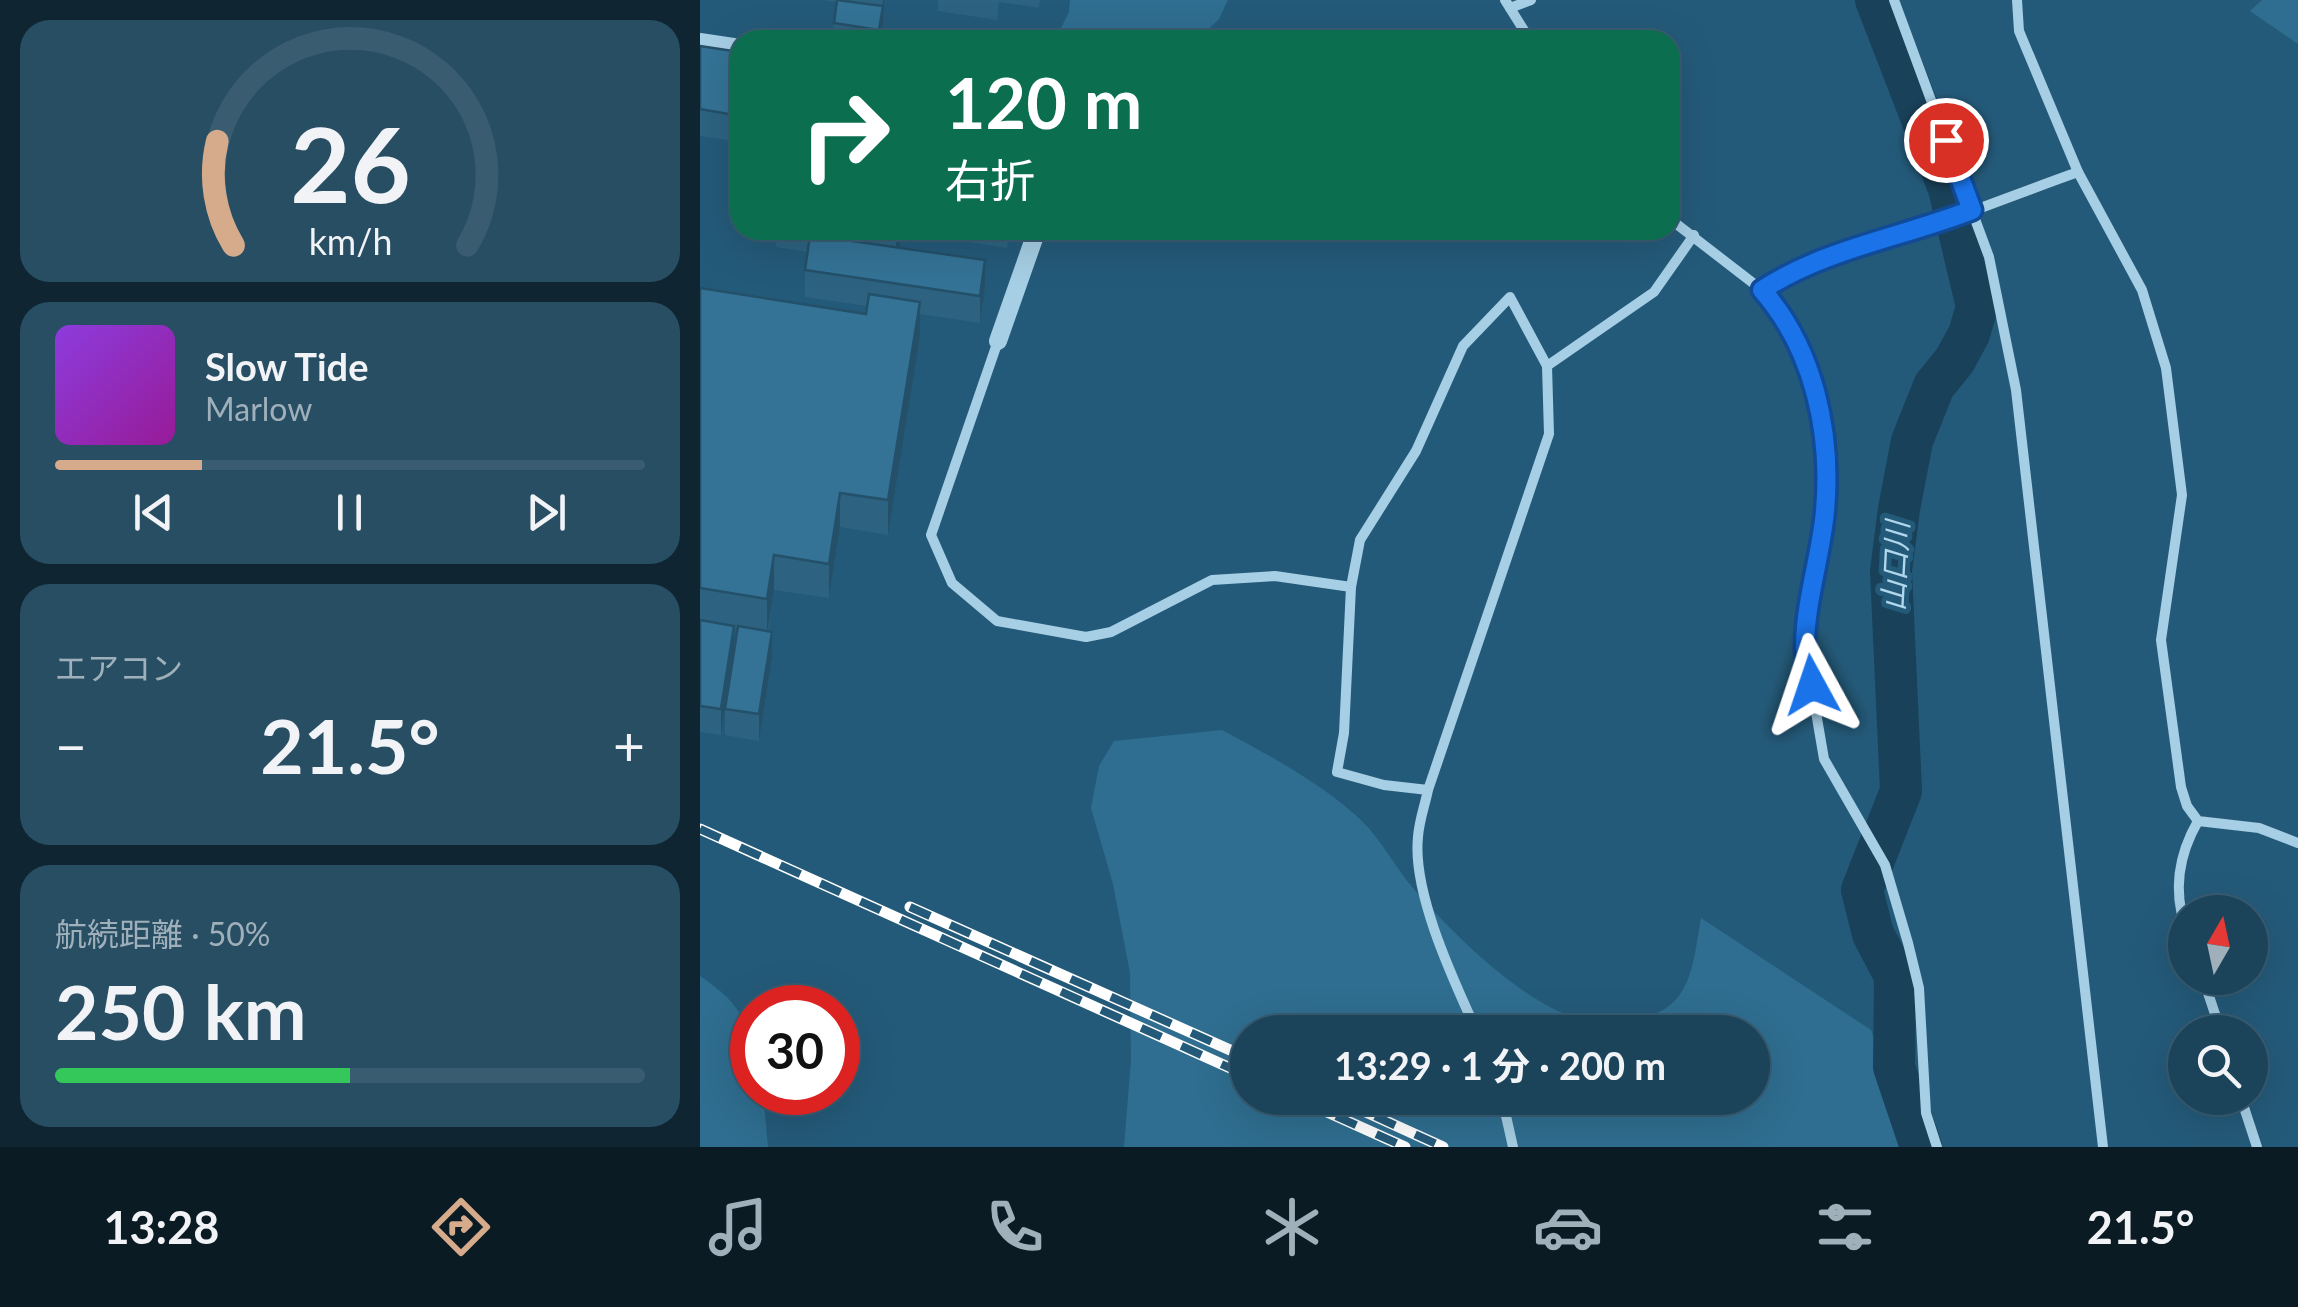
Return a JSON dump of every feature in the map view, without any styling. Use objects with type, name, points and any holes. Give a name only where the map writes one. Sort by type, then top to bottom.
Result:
[{"type":"street","points":[[1524,30],[1508,4],[1531,0]]},
{"type":"street","points":[[1894,0],[1989,257],[2016,390],[2103,1147]]},
{"type":"street","points":[[2017,0],[2019,31],[2078,172],[2142,290],[2166,368],[2182,495],[2161,640],[2187,806],[2198,821],[2259,828],[2298,843]]},
{"type":"street","points":[[700,42],[730,46]]},
{"type":"street","points":[[1762,290],[1784,275],[1826,259],[2078,172]]},
{"type":"street","points":[[1680,226],[1762,290],[1785,316],[1805,356],[1827,448],[1825,510],[1805,648],[1824,759],[1884,864],[1919,988],[1926,1113],[1937,1147]]},
{"type":"street","points":[[1547,366],[1654,292],[1694,236]]},
{"type":"street","points":[[1033,240],[930,535],[952,582],[998,621],[1086,637],[1111,632],[1212,580],[1276,576],[1351,587]]},
{"type":"street","points":[[1428,790],[1384,785],[1337,772],[1344,733],[1351,587],[1360,540],[1416,451],[1463,346],[1510,297],[1547,366],[1549,434],[1428,790],[1417,838],[1422,886],[1450,972],[1469,1015]]},
{"type":"street","points":[[2178,895],[2186,842],[2198,821]]},
{"type":"street","points":[[1505,1115],[1512,1147]]},
{"type":"street","points":[[2247,1115],[2257,1147]]},
{"type":"shaded area","points":[[1070,0],[1228,0],[1219,19],[1207,30],[1060,30]]},
{"type":"shaded area","points":[[2262,0],[2298,0],[2298,44],[2250,11]]},
{"type":"shaded area","points":[[1222,730],[1331,795],[1362,821],[1413,888],[1469,947],[1516,986],[1568,1015],[1230,1015],[1230,1115],[1770,1115],[1770,1015],[1650,1015],[1676,1000],[1684,987],[1695,955],[1701,918],[1871,1030],[1913,1147],[1124,1147],[1131,1060],[1130,973],[1113,884],[1091,808],[1099,766],[1114,741]]},
{"type":"shaded area","points":[[700,976],[730,1001],[730,1115],[765,1115],[768,1147],[700,1147]]},
{"type":"building","points":[[837,0],[883,6],[879,30],[834,23]]},
{"type":"building","points":[[700,46],[730,50],[730,114],[700,109]]},
{"type":"building","points":[[809,240],[845,240],[985,260],[980,296],[805,270]]},
{"type":"building","points":[[700,288],[866,314],[869,294],[920,302],[888,500],[840,493],[829,564],[774,555],[767,599],[700,588]]},
{"type":"building","points":[[700,620],[734,626],[721,709],[700,706]]},
{"type":"building","points":[[738,626],[772,632],[759,714],[725,709]]},
{"type":"waterway","name":"山口川","points":[[1876,0],[1949,189],[1977,307],[1969,334],[1934,386],[1912,441],[1891,571],[1901,791],[1862,890],[1873,934],[1895,976],[1894,1067],[1921,1147]]},
{"type":"railway","points":[[700,829],[1230,1068]]},
{"type":"railway","points":[[910,907],[1230,1050]]},
{"type":"railway","points":[[1334,1115],[1405,1147]]},
{"type":"railway","points":[[1372,1115],[1443,1147]]},
{"type":"route","points":[[1812,685],[1805,648],[1825,510],[1827,448],[1805,356],[1785,316],[1762,290],[1784,275],[1972,210],[1946,140]]}]
